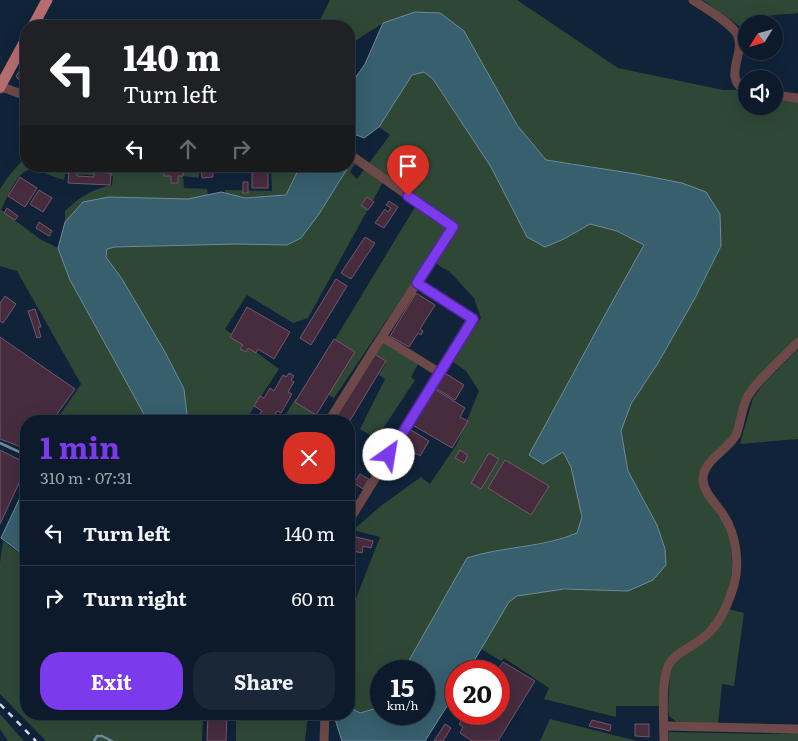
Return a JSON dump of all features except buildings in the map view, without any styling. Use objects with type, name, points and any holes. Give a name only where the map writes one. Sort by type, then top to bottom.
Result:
[{"type":"main road","points":[[36,20],[48,0]]},
{"type":"main road","points":[[0,88],[20,50]]},
{"type":"street","points":[[693,0],[730,26],[737,34],[739,43],[735,80],[738,84]]},
{"type":"street","points":[[0,88],[20,94]]},
{"type":"street","points":[[783,96],[798,98]]},
{"type":"street","points":[[333,415],[453,227],[355,158]]},
{"type":"street","points":[[355,511],[473,319],[417,283]]},
{"type":"street","points":[[382,337],[440,374]]},
{"type":"street","points":[[664,741],[664,686],[667,669],[670,663],[704,637],[719,620],[728,603],[735,582],[737,562],[734,540],[725,516],[705,488],[703,474],[710,463],[735,435],[747,397],[798,342]]},
{"type":"street","points":[[324,741],[326,720]]},
{"type":"street","points":[[664,726],[798,729]]},
{"type":"green space","points":[[330,0],[517,0],[618,68],[723,90],[738,90],[738,115],[783,115],[783,100],[798,102],[798,338],[747,391],[732,436],[705,463],[710,501],[724,524],[730,542],[732,573],[724,602],[718,615],[709,627],[695,641],[669,657],[661,706],[616,706],[616,717],[544,699],[549,688],[510,662],[510,660],[504,658],[499,660],[481,649],[506,606],[518,597],[531,593],[566,590],[628,591],[665,549],[657,525],[628,471],[621,431],[631,404],[658,363],[695,298],[721,246],[720,214],[575,164],[546,160],[517,125],[464,31],[383,23],[355,41],[355,20],[320,20]]},
{"type":"green space","points":[[703,0],[798,0],[798,13],[738,15],[738,25]]},
{"type":"green space","points":[[424,72],[433,79],[491,167],[527,237],[564,239],[590,224],[617,231],[645,245],[606,313],[530,455],[563,451],[571,467],[582,517],[577,533],[564,538],[467,558],[411,660],[370,660],[370,710],[359,713],[355,711],[355,601],[380,537],[355,531],[355,528],[382,505],[421,477],[430,484],[457,444],[479,391],[466,371],[452,361],[481,318],[474,298],[450,272],[428,259],[334,398],[308,384],[415,207],[383,182],[308,318],[293,323],[247,295],[225,329],[279,369],[249,415],[187,415],[184,389],[165,352],[106,257],[107,249],[115,247],[237,244],[287,245],[319,214],[345,172],[350,172],[357,179],[390,135],[379,127],[412,75]]},
{"type":"green space","points":[[20,163],[20,172],[25,172],[15,182],[1,210],[40,239],[58,248],[70,280],[144,415],[60,415],[81,384],[17,271],[0,266],[0,189]]},
{"type":"green space","points":[[43,172],[198,172],[199,178],[183,176],[184,188],[207,189],[208,195],[188,199],[83,202],[65,222],[65,211],[87,194],[112,185],[113,176],[65,174],[64,180]]},
{"type":"green space","points":[[271,172],[297,172],[286,195],[245,198],[226,194],[225,190],[272,191]]},
{"type":"green space","points":[[381,340],[418,364],[411,377],[415,380],[376,439],[360,429],[385,379],[379,375],[386,363],[373,355]]},
{"type":"green space","points":[[798,349],[798,439],[740,444],[753,398],[766,381]]},
{"type":"green space","points":[[295,399],[318,415],[286,415]]},
{"type":"green space","points":[[3,541],[20,554],[20,714],[0,694],[0,563]]},
{"type":"green space","points":[[729,609],[744,613],[734,686],[722,684],[718,724],[678,723],[669,716],[670,671],[674,663],[712,634]]},
{"type":"green space","points":[[0,714],[24,741],[8,741],[0,729]]},
{"type":"green space","points":[[550,719],[637,741],[540,741]]},
{"type":"green space","points":[[25,720],[203,720],[202,741],[46,741]]},
{"type":"green space","points":[[236,720],[307,720],[305,741],[236,741]]},
{"type":"green space","points":[[669,732],[798,733],[798,741],[669,741]]},
{"type":"water","points":[[415,12],[440,13],[464,31],[517,125],[546,160],[682,183],[706,192],[720,214],[721,246],[695,298],[658,363],[631,404],[621,431],[628,471],[657,525],[665,549],[666,565],[653,580],[628,591],[564,589],[517,596],[509,602],[475,660],[445,660],[445,709],[425,741],[342,741],[335,720],[355,720],[355,710],[360,713],[370,710],[370,725],[435,725],[435,660],[409,660],[467,558],[494,551],[550,542],[577,533],[582,517],[571,467],[563,452],[543,464],[529,455],[644,245],[617,231],[590,224],[564,239],[545,247],[527,237],[491,167],[433,79],[424,72],[412,75],[379,127],[364,138],[355,134],[355,78],[365,64],[383,23]]},
{"type":"water","points":[[297,172],[345,172],[319,214],[301,238],[287,245],[237,244],[115,247],[107,249],[106,257],[122,279],[165,352],[184,389],[187,415],[144,415],[70,280],[58,248],[65,222],[83,202],[109,197],[188,199],[221,192],[245,198],[286,195]]},
{"type":"water","points":[[20,498],[20,552],[1,538]]},
{"type":"waterway","points":[[0,443],[20,452]]},
{"type":"waterway","points":[[94,741],[97,736],[102,736],[112,741]]},
{"type":"railway","points":[[0,704],[36,741]]},
{"type":"route","points":[[389,455],[473,319],[417,283],[453,227],[408,196]]}]
